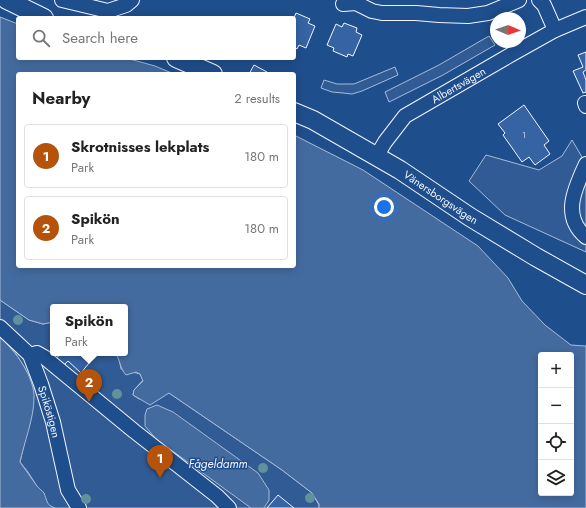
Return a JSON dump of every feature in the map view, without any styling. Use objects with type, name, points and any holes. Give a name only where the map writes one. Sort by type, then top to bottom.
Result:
[{"type":"main road","points":[[7,0],[40,16]]},
{"type":"main road","points":[[181,60],[208,72]]},
{"type":"main road","name":"Vänersborgsvägen","points":[[296,113],[313,120],[400,170],[470,217],[586,285]]},
{"type":"street","points":[[62,0],[108,11],[126,5],[132,0]]},
{"type":"street","points":[[343,4],[356,4],[382,13],[468,16],[488,12],[519,0]]},
{"type":"street","points":[[539,0],[544,5],[555,30]]},
{"type":"street","name":"Albertsvägen","points":[[376,157],[385,142],[405,116],[479,72],[555,30],[586,17]]},
{"type":"street","points":[[586,164],[571,204],[574,221],[580,232],[586,237]]},
{"type":"street","name":"Spiköstigen","points":[[0,327],[30,355],[53,422],[68,490],[79,508]]},
{"type":"street","points":[[30,355],[37,353],[44,357],[229,508]]},
{"type":"shaded area","points":[[489,36],[490,38],[490,48],[443,75],[389,102],[385,92],[439,65]]},
{"type":"shaded area","points":[[395,67],[398,75],[352,94],[332,92],[321,88],[324,80],[337,84],[354,84]]},
{"type":"shaded area","points":[[572,140],[586,164],[586,252],[505,215],[469,181],[486,155],[539,170],[562,156]]},
{"type":"shaded area","points":[[0,300],[29,320],[43,324],[50,323],[50,356],[117,356],[121,369],[140,374],[143,380],[134,390],[133,395],[139,399],[169,393],[282,470],[312,493],[319,505],[319,508],[55,508],[50,506],[46,502],[43,492],[38,488],[20,462],[29,423],[31,383],[25,368],[16,354],[0,337]]},
{"type":"water","points":[[0,17],[16,23],[16,60],[133,60],[169,72],[16,72],[16,268],[296,268],[296,136],[363,170],[478,246],[508,278],[522,301],[545,325],[571,345],[586,346],[586,508],[319,508],[319,504],[312,493],[282,470],[169,393],[150,405],[133,395],[134,390],[143,381],[140,374],[136,372],[126,375],[116,356],[128,356],[128,304],[50,304],[50,323],[43,324],[29,320],[0,300]]},
{"type":"water","points":[[0,337],[12,349],[28,373],[33,390],[34,406],[20,462],[44,493],[48,504],[55,508],[0,508]]},
{"type":"water","name":"Fågeldamm","points":[[157,405],[173,412],[258,473],[269,490],[269,500],[264,508],[251,508],[156,439],[145,426],[145,415],[147,409]]},
{"type":"building","points":[[296,13],[310,19],[308,23],[315,26],[306,48],[299,45],[296,48]]},
{"type":"building","points":[[344,23],[357,28],[356,32],[362,35],[353,56],[348,54],[347,57],[333,51],[334,48],[327,45],[336,24],[342,27]]},
{"type":"building","points":[[586,52],[586,70],[583,72],[586,80],[586,92],[583,93],[573,71],[583,67],[578,55]]},
{"type":"building","points":[[254,65],[267,72],[250,72]]},
{"type":"building","points":[[524,105],[549,141],[544,145],[550,154],[535,165],[529,157],[522,162],[503,135],[505,133],[498,124]]},
{"type":"building","points":[[58,356],[81,356],[89,363],[81,373],[68,361],[63,366],[55,360]]},
{"type":"building","points":[[278,495],[294,508],[267,508]]},
{"type":"place","name":"Spikön","points":[[89,402]]},
{"type":"place","name":"Skrotnisses lekplats","points":[[160,478]]}]
